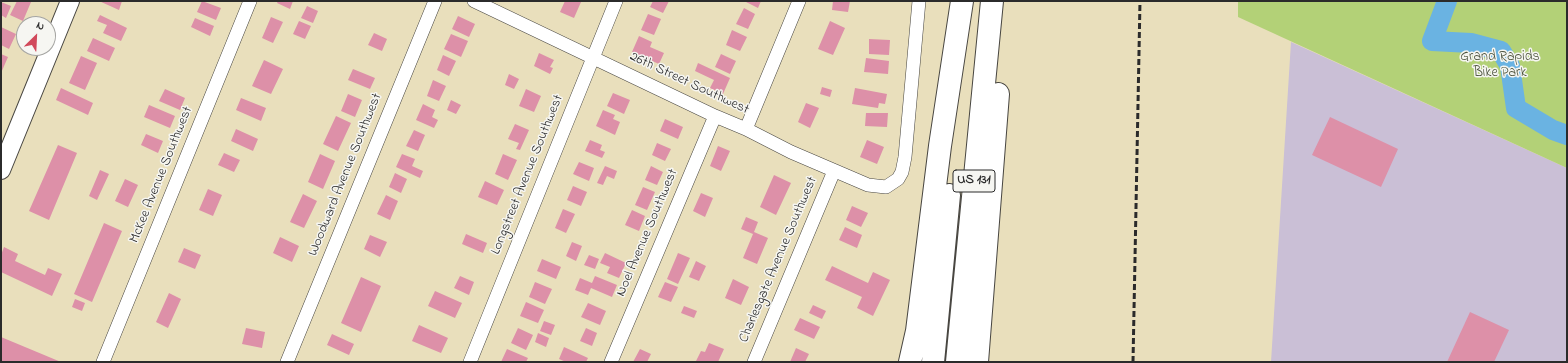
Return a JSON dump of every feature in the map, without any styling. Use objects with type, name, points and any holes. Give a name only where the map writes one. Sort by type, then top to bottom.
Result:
[{"type":"highway","points":[[910,362],[918,319],[940,146],[962,1]]},
{"type":"highway","name":"US 131","points":[[933,362],[967,1]]},
{"type":"highway","name":"US 131","points":[[957,362],[992,1]]},
{"type":"highway","points":[[977,362],[1004,1]]},
{"type":"main road","points":[[1,170],[70,1]]},
{"type":"street","name":"McKee Avenue Southwest","points":[[103,362],[250,1]]},
{"type":"street","name":"Woodward Avenue Southwest","points":[[287,362],[434,1]]},
{"type":"street","name":"26th Street Southwest","points":[[474,1],[715,116],[746,129],[791,152],[868,184],[886,187],[898,179],[902,172],[905,157],[919,1]]},
{"type":"street","name":"Longstreet Avenue Southwest","points":[[470,362],[592,56],[616,1]]},
{"type":"street","points":[[746,129],[799,1]]},
{"type":"street","name":"Noel Avenue Southwest","points":[[611,362],[715,116]]},
{"type":"street","name":"Charlesgate Avenue Southwest","points":[[754,362],[834,171]]},
{"type":"shaded area","points":[[1291,42],[1567,168],[1567,362],[1271,362]]},
{"type":"green space","name":"Grand Rapids Bike Park","points":[[1238,1],[1567,1],[1567,168],[1238,17]]},
{"type":"building","points":[[17,1],[31,2],[25,16],[16,16],[16,18],[10,15]]},
{"type":"building","points":[[99,1],[122,1],[119,10]]},
{"type":"building","points":[[202,1],[221,8],[216,20],[197,12]]},
{"type":"building","points":[[278,1],[293,1],[290,9],[277,3]]},
{"type":"building","points":[[565,1],[581,2],[574,18],[560,12]]},
{"type":"building","points":[[653,1],[669,1],[663,13],[650,7]]},
{"type":"building","points":[[746,1],[761,1],[758,8]]},
{"type":"building","points":[[833,1],[850,1],[848,12],[832,10]]},
{"type":"building","points":[[1,2],[11,6],[6,18],[1,15]]},
{"type":"building","points":[[307,6],[318,11],[313,23],[301,18]]},
{"type":"building","points":[[744,8],[755,14],[748,29],[736,24]]},
{"type":"building","points":[[648,14],[661,19],[654,35],[641,30]]},
{"type":"building","points":[[100,15],[127,28],[121,41],[103,33],[107,25],[97,21]]},
{"type":"building","points":[[458,16],[475,24],[469,37],[452,29]]},
{"type":"building","points":[[271,17],[283,22],[273,43],[262,38]]},
{"type":"building","points":[[195,18],[214,26],[210,36],[191,27]]},
{"type":"building","points":[[299,21],[311,26],[305,39],[293,34]]},
{"type":"building","points":[[830,21],[845,28],[833,55],[818,49]]},
{"type":"building","points":[[1,27],[16,34],[9,49],[1,45]]},
{"type":"building","points":[[732,30],[747,37],[740,51],[726,45]]},
{"type":"building","points":[[374,33],[387,39],[382,51],[368,45]]},
{"type":"building","points":[[451,34],[468,41],[461,57],[444,49]]},
{"type":"building","points":[[639,36],[652,42],[650,47],[664,53],[659,64],[632,52]]},
{"type":"building","points":[[93,38],[115,48],[109,61],[87,51]]},
{"type":"building","points":[[869,39],[890,40],[889,55],[869,54]]},
{"type":"building","points":[[539,53],[554,60],[550,67],[553,68],[550,74],[534,66]]},
{"type":"building","points":[[1,54],[8,57],[1,73]]},
{"type":"building","points":[[721,54],[736,61],[730,74],[715,67]]},
{"type":"building","points":[[443,55],[456,61],[449,76],[437,70]]},
{"type":"building","points":[[81,56],[97,63],[85,90],[69,83]]},
{"type":"building","points":[[866,58],[889,61],[888,74],[864,72]]},
{"type":"building","points":[[264,60],[283,69],[271,94],[252,86]]},
{"type":"building","points":[[698,63],[730,78],[723,94],[710,88],[714,80],[695,71]]},
{"type":"building","points":[[353,69],[375,78],[370,89],[348,80]]},
{"type":"building","points":[[509,74],[519,79],[514,89],[505,85]]},
{"type":"building","points":[[433,80],[446,86],[439,101],[427,96]]},
{"type":"building","points":[[822,87],[832,90],[830,97],[820,94]]},
{"type":"building","points":[[61,88],[93,103],[88,115],[56,100]]},
{"type":"building","points":[[855,88],[887,94],[885,104],[879,103],[878,108],[852,104]]},
{"type":"building","points":[[165,89],[185,98],[180,110],[159,101]]},
{"type":"building","points":[[526,89],[541,96],[534,112],[519,106]]},
{"type":"building","points":[[613,93],[630,100],[624,114],[607,106]]},
{"type":"building","points":[[348,94],[362,100],[355,117],[341,111]]},
{"type":"building","points":[[241,98],[266,108],[261,121],[236,110]]},
{"type":"building","points":[[451,100],[461,105],[456,114],[447,110]]},
{"type":"building","points":[[806,103],[819,108],[810,128],[798,122]]},
{"type":"building","points":[[423,104],[435,110],[432,117],[438,120],[434,128],[416,120]]},
{"type":"building","points":[[149,105],[175,116],[170,128],[144,117]]},
{"type":"building","points":[[603,110],[615,115],[613,119],[620,122],[615,135],[596,126]]},
{"type":"building","points":[[866,113],[888,113],[887,127],[865,126]]},
{"type":"building","points":[[336,116],[351,123],[338,151],[323,144]]},
{"type":"building","points":[[1330,117],[1398,149],[1381,187],[1312,155]]},
{"type":"building","points":[[665,119],[683,127],[678,139],[660,131]]},
{"type":"building","points":[[515,124],[529,130],[520,150],[516,149],[519,143],[508,139]]},
{"type":"building","points":[[236,129],[258,139],[253,151],[231,141]]},
{"type":"building","points":[[414,130],[425,135],[418,151],[406,146]]},
{"type":"building","points":[[146,134],[163,141],[158,153],[141,145]]},
{"type":"building","points":[[590,140],[602,145],[600,150],[605,152],[602,158],[585,151]]},
{"type":"building","points":[[867,140],[884,147],[877,164],[860,157]]},
{"type":"building","points":[[657,143],[671,149],[665,161],[652,155]]},
{"type":"building","points":[[58,145],[77,153],[49,220],[29,211]]},
{"type":"building","points":[[718,146],[730,151],[721,171],[710,166]]},
{"type":"building","points":[[224,153],[240,160],[234,172],[218,165]]},
{"type":"building","points":[[320,154],[335,161],[323,189],[308,182]]},
{"type":"building","points":[[402,154],[415,159],[412,166],[423,171],[420,178],[396,167]]},
{"type":"building","points":[[503,154],[517,160],[508,180],[495,174]]},
{"type":"building","points":[[579,162],[594,168],[589,181],[573,174]]},
{"type":"building","points":[[605,166],[617,171],[614,179],[607,176],[603,185],[597,183]]},
{"type":"building","points":[[651,166],[663,172],[657,185],[645,180]]},
{"type":"building","points":[[100,170],[109,174],[97,200],[89,196]]},
{"type":"building","points":[[395,173],[407,179],[401,193],[389,187]]},
{"type":"building","points":[[774,175],[791,183],[776,215],[760,207]]},
{"type":"building","points":[[125,179],[138,185],[128,207],[115,201]]},
{"type":"building","points":[[485,181],[504,190],[497,205],[478,197]]},
{"type":"building","points":[[573,186],[587,192],[581,206],[567,200]]},
{"type":"building","points":[[643,187],[655,192],[647,210],[635,205]]},
{"type":"building","points":[[208,189],[222,195],[213,216],[199,210]]},
{"type":"building","points":[[701,193],[713,198],[705,217],[693,211]]},
{"type":"building","points":[[303,194],[317,201],[304,228],[290,222]]},
{"type":"building","points":[[386,195],[398,201],[390,220],[377,214]]},
{"type":"building","points":[[852,206],[868,213],[861,227],[846,220]]},
{"type":"building","points":[[563,209],[575,214],[566,233],[555,228]]},
{"type":"building","points":[[632,210],[645,216],[639,231],[625,225]]},
{"type":"building","points":[[746,217],[758,222],[754,232],[768,238],[757,264],[743,258],[753,234],[741,229]]},
{"type":"building","points":[[104,223],[122,231],[92,302],[74,294]]},
{"type":"building","points":[[845,227],[862,235],[857,248],[839,240]]},
{"type":"building","points":[[466,234],[487,243],[483,253],[462,244]]},
{"type":"building","points":[[370,235],[387,242],[380,257],[364,249]]},
{"type":"building","points":[[280,237],[299,246],[292,262],[273,253]]},
{"type":"building","points":[[572,242],[582,246],[576,261],[566,256]]},
{"type":"building","points":[[4,247],[18,254],[15,261],[45,275],[48,268],[62,274],[52,296],[1,272],[1,255]]},
{"type":"building","points":[[184,248],[201,255],[195,269],[178,262]]},
{"type":"building","points":[[605,253],[626,263],[619,278],[607,273],[610,267],[600,263]]},
{"type":"building","points":[[678,253],[690,258],[678,284],[667,279]]},
{"type":"building","points":[[589,255],[599,259],[595,269],[584,265]]},
{"type":"building","points":[[542,259],[561,267],[556,279],[537,271]]},
{"type":"building","points":[[696,261],[706,266],[699,281],[689,277]]},
{"type":"building","points":[[832,266],[868,283],[873,272],[890,280],[873,316],[857,308],[862,297],[825,280]]},
{"type":"building","points":[[460,276],[474,282],[469,295],[454,288]]},
{"type":"building","points":[[595,276],[617,285],[612,297],[591,288],[588,295],[575,290],[580,278],[592,283]]},
{"type":"building","points":[[361,277],[381,286],[361,332],[341,323]]},
{"type":"building","points":[[733,279],[749,287],[741,305],[725,298]]},
{"type":"building","points":[[535,282],[552,289],[545,304],[529,297]]},
{"type":"building","points":[[665,282],[678,287],[671,302],[658,297]]},
{"type":"building","points":[[435,291],[462,303],[455,318],[428,306]]},
{"type":"building","points":[[169,293],[181,299],[168,328],[156,322]]},
{"type":"building","points":[[75,299],[85,303],[82,311],[72,307]]},
{"type":"building","points":[[526,302],[544,310],[538,323],[520,316]]},
{"type":"building","points":[[588,303],[606,311],[600,325],[581,317]]},
{"type":"building","points":[[813,305],[826,311],[822,319],[809,313]]},
{"type":"building","points":[[684,306],[697,311],[694,318],[681,313]]},
{"type":"building","points":[[1470,312],[1509,330],[1494,362],[1447,362]]},
{"type":"building","points":[[800,318],[820,327],[814,339],[794,330]]},
{"type":"building","points":[[544,321],[555,325],[551,335],[540,331]]},
{"type":"building","points":[[419,325],[448,338],[441,353],[412,341]]},
{"type":"building","points":[[246,328],[265,332],[262,348],[242,344]]},
{"type":"building","points":[[518,328],[533,335],[526,350],[511,343]]},
{"type":"building","points":[[586,328],[597,333],[592,346],[580,341]]},
{"type":"building","points":[[538,333],[549,338],[546,347],[535,342]]},
{"type":"building","points":[[332,334],[354,344],[349,355],[327,345]]},
{"type":"building","points":[[1,337],[61,362],[1,362]]},
{"type":"building","points":[[709,343],[724,349],[718,362],[696,361],[701,351],[705,352]]},
{"type":"building","points":[[564,347],[588,358],[586,362],[566,362],[559,359]]},
{"type":"building","points":[[796,348],[809,354],[805,362],[790,362]]},
{"type":"building","points":[[507,349],[528,358],[526,362],[501,362]]},
{"type":"building","points":[[640,349],[651,354],[647,362],[633,362]]},
{"type":"waterway","points":[[1447,1],[1432,41],[1471,43],[1501,51],[1510,66],[1516,108],[1553,130],[1567,135]]},
{"type":"railway","points":[[1133,362],[1140,1]]}]
